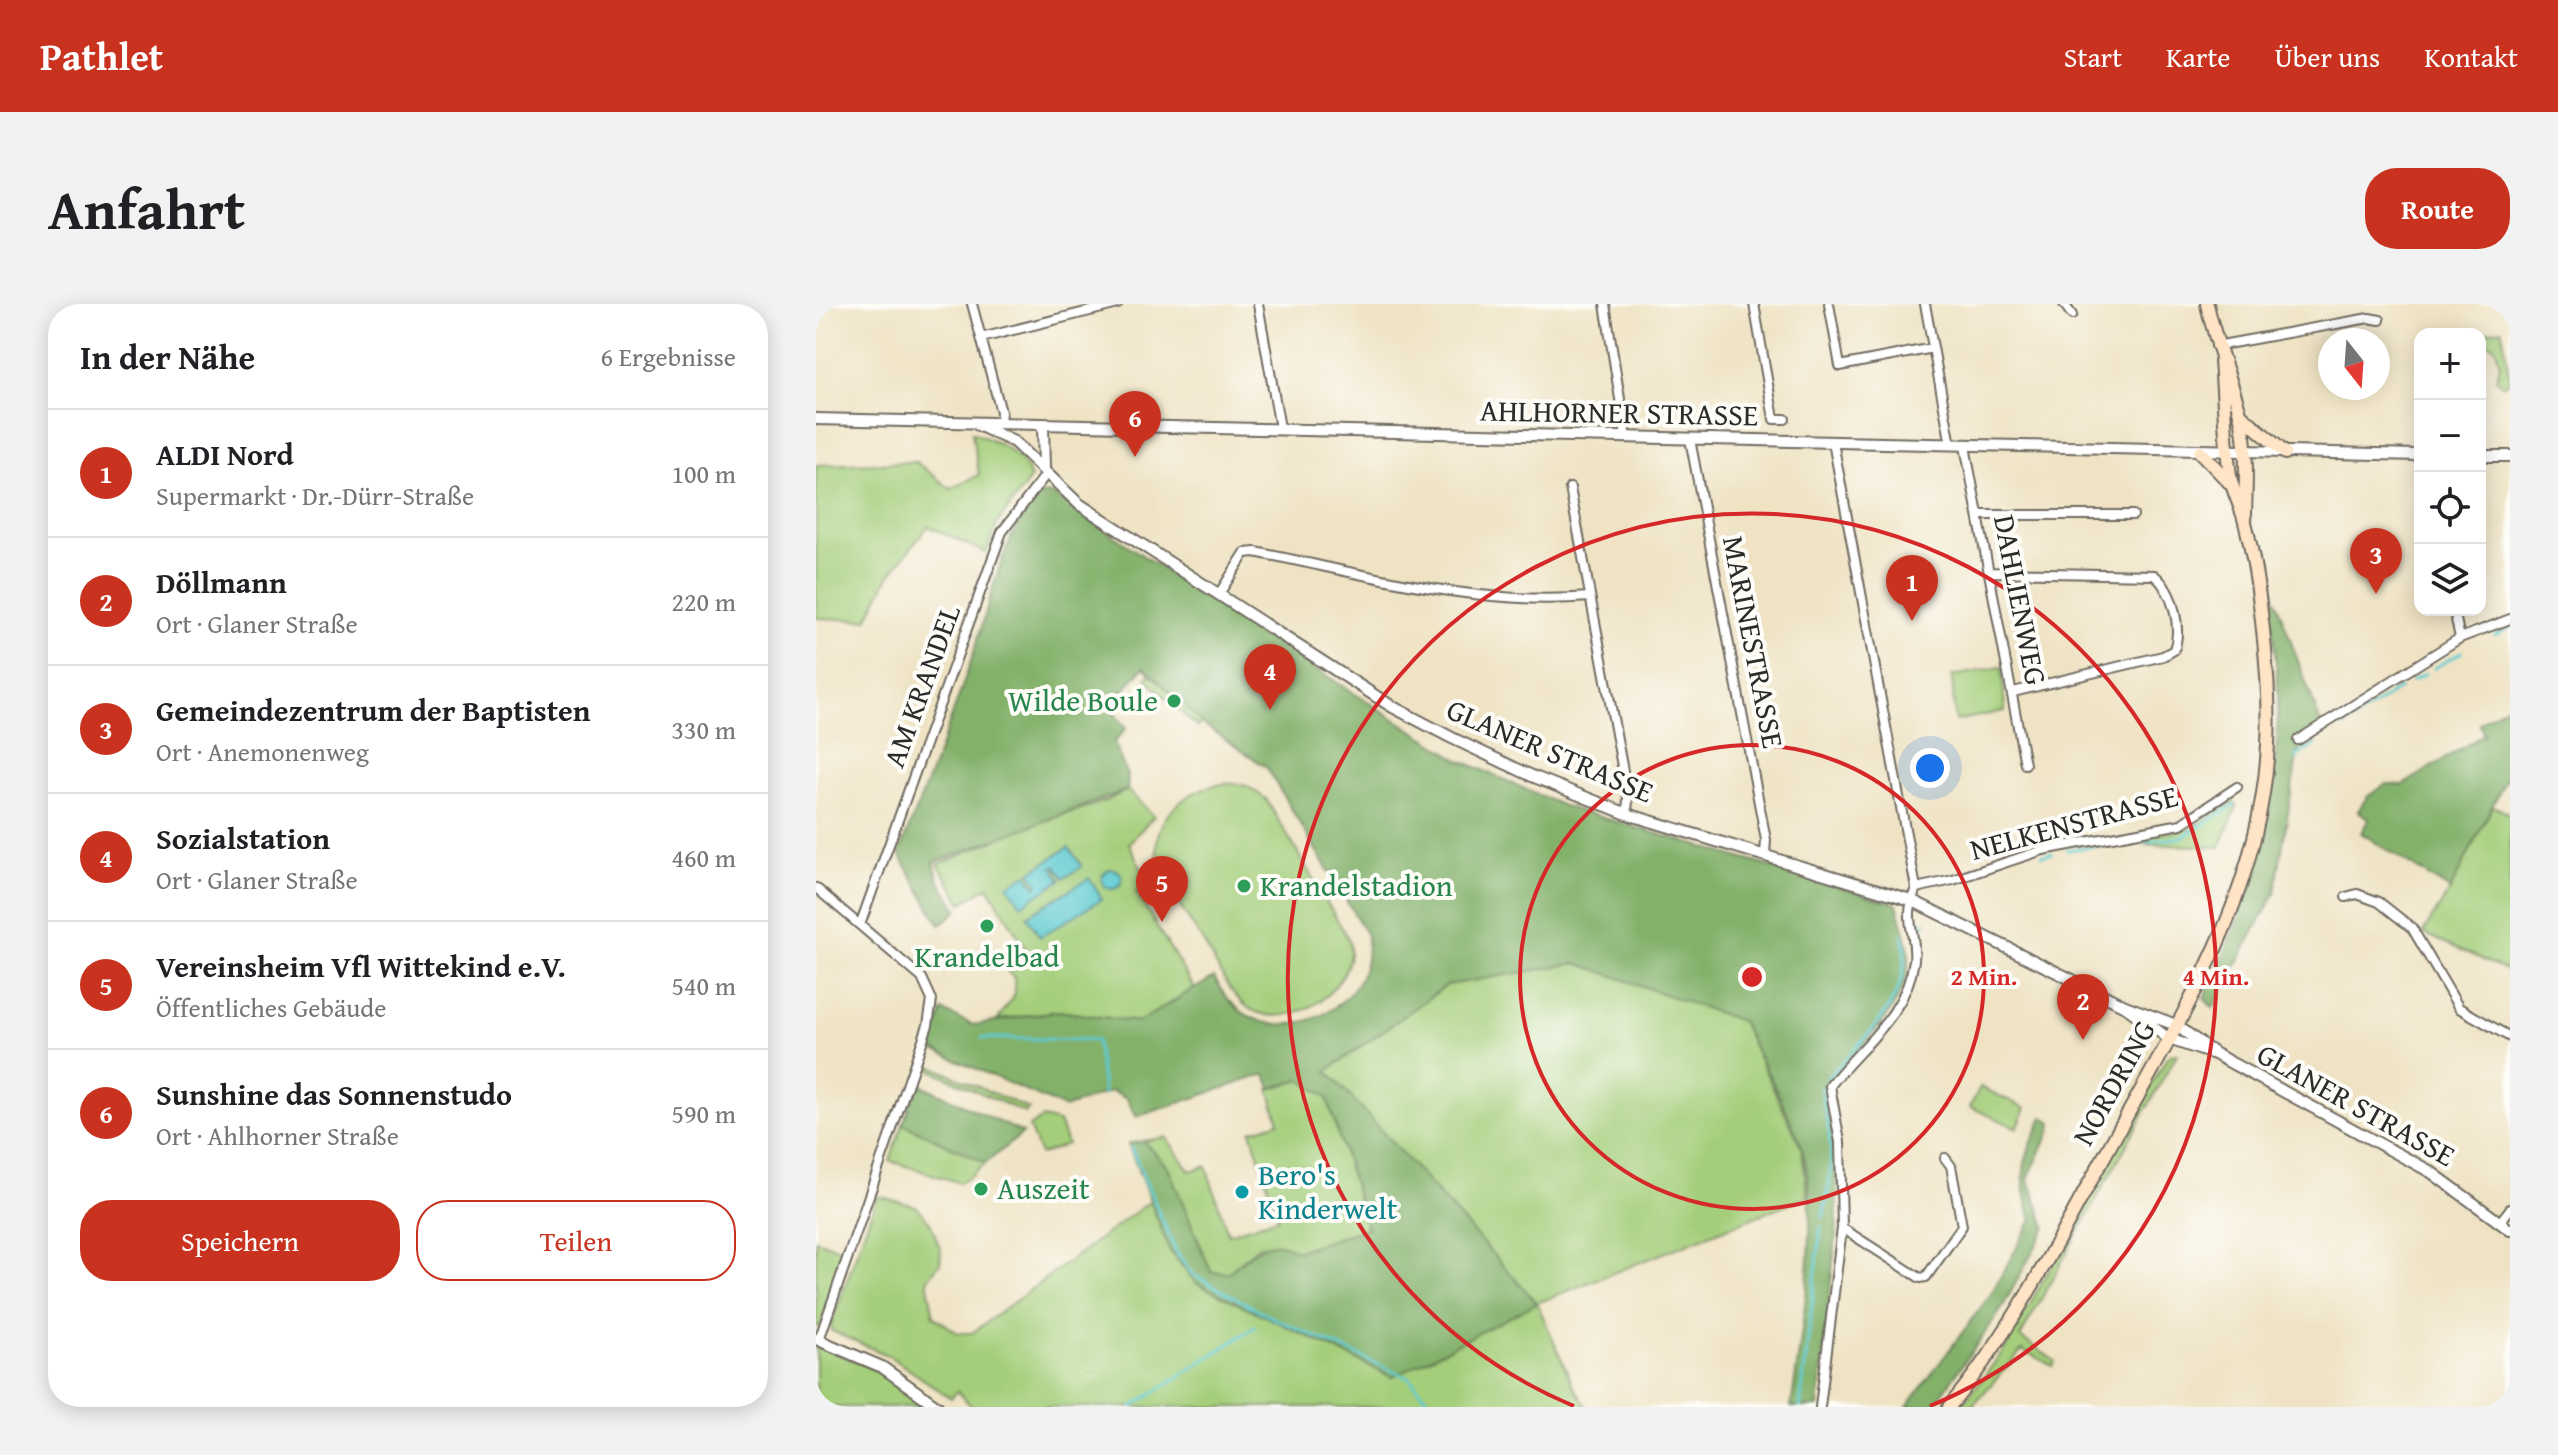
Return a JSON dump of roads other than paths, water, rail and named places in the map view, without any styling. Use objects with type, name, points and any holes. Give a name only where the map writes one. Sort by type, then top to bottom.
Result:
[{"type":"main road","points":[[2207,304],[2221,361]]},
{"type":"main road","name":"NORDRING","points":[[1949,1407],[1978,1371],[2015,1314],[2169,1039],[2226,929],[2242,888],[2263,794],[2268,743],[2266,682],[2245,521],[2245,453],[2240,414],[2221,361]]},
{"type":"main road","name":"NORDRING","points":[[2221,361],[2232,485],[2245,521]]},
{"type":"main road","points":[[2240,414],[2285,453]]},
{"type":"main road","points":[[2200,452],[2232,485]]},
{"type":"street","points":[[972,304],[1001,412],[1000,423]]},
{"type":"street","points":[[981,338],[1118,304]]},
{"type":"street","points":[[1258,304],[1280,428]]},
{"type":"street","points":[[1605,304],[1626,437]]},
{"type":"street","points":[[1754,304],[1774,419],[1785,419]]},
{"type":"street","points":[[1829,304],[1840,366],[1933,348]]},
{"type":"street","points":[[1925,304],[1951,445]]},
{"type":"street","points":[[2064,304],[2072,315]]},
{"type":"street","points":[[2216,346],[2369,318],[2380,320]]},
{"type":"street","name":"AHLHORNER STRASSE","points":[[816,419],[2414,455]]},
{"type":"street","name":"GLANER STRASSE","points":[[974,423],[1014,442],[1079,504],[1415,719],[1532,776],[1627,814],[1911,900],[2125,1006],[2176,1025],[2215,1054],[2431,1172],[2510,1230]]},
{"type":"street","points":[[1043,424],[1045,471]]},
{"type":"street","name":"MARINESTRASSE","points":[[1690,439],[1766,840],[1765,854]]},
{"type":"street","points":[[1820,1407],[1842,1228],[1840,1142],[1830,1086],[1895,1012],[1914,958],[1907,914],[1916,888],[1833,442]]},
{"type":"street","name":"DAHLIENWEG","points":[[1965,446],[2025,764]]},
{"type":"street","points":[[2486,456],[2510,456]]},
{"type":"street","name":"AM KRANDEL","points":[[860,925],[865,903],[934,727],[1002,532],[1045,471]]},
{"type":"street","points":[[1570,488],[1628,798],[1627,814]]},
{"type":"street","points":[[1979,515],[2133,515]]},
{"type":"street","points":[[1219,594],[1245,553],[1255,552],[1442,592],[1554,600],[1590,597]]},
{"type":"street","points":[[1991,572],[2154,575],[2167,585],[2178,638],[2174,650],[2163,656],[2013,692]]},
{"type":"street","points":[[2455,616],[2460,638]]},
{"type":"street","points":[[2298,740],[2460,638],[2510,619]]},
{"type":"street","name":"NELKENSTRASSE","points":[[1916,888],[1953,880],[2043,850],[2181,824],[2237,787]]},
{"type":"street","points":[[816,888],[922,978],[932,1000],[928,1025],[818,1340],[882,1367],[938,1407]]},
{"type":"street","points":[[2346,897],[2357,894],[2379,902],[2412,928],[2429,952],[2449,997],[2459,1008],[2510,1037]]},
{"type":"street","name":"GLANER STRASSE","points":[[2125,1006],[2169,1039],[2215,1054]]},
{"type":"street","points":[[1842,1228],[1920,1278],[1926,1277],[1962,1226],[1951,1166],[1945,1158]]},
{"type":"street","points":[[2500,1222],[2510,1209]]},
{"type":"water","points":[[1069,847],[1082,867],[1064,878],[1056,866],[1053,867],[1061,880],[1021,905],[1008,885],[1027,874],[1036,887],[1038,884],[1030,872]]},
{"type":"water","points":[[1108,869],[1116,869],[1122,879],[1116,889],[1108,889],[1102,883],[1102,875]]},
{"type":"water","points":[[1089,878],[1102,899],[1040,937],[1027,916]]},
{"type":"waterway","points":[[2495,635],[2510,627]]},
{"type":"waterway","points":[[2434,668],[2462,652]]},
{"type":"waterway","points":[[2412,681],[2425,674]]},
{"type":"waterway","points":[[2342,727],[2400,688]]},
{"type":"waterway","points":[[2296,757],[2316,744]]},
{"type":"waterway","points":[[2146,842],[2182,837],[2235,805]]},
{"type":"waterway","points":[[2067,850],[2117,843]]},
{"type":"waterway","points":[[2042,855],[2052,853]]},
{"type":"waterway","points":[[1920,928],[1926,922]]},
{"type":"waterway","points":[[1828,1077],[1872,1030],[1895,996],[1905,957],[1903,935]]},
{"type":"waterway","points":[[982,1038],[1096,1040],[1104,1094]]},
{"type":"waterway","points":[[1821,1088],[1831,1152],[1823,1217]]},
{"type":"waterway","points":[[1131,1148],[1176,1252],[1192,1274],[1271,1317],[1409,1378],[1434,1407]]},
{"type":"waterway","points":[[1800,1407],[1821,1227]]},
{"type":"waterway","points":[[1132,1407],[1255,1327]]},
{"type":"place","name":"Sunshine das Sonnenstudo","points":[[1135,457]]},
{"type":"place","name":"Gemeindezentrum der Baptisten","points":[[2376,594]]},
{"type":"place","name":"ALDI Nord","points":[[1912,621]]},
{"type":"place","name":"Wilde Boule","points":[[1174,701]]},
{"type":"place","name":"Sozialstation","points":[[1270,710]]},
{"type":"place","name":"Krandelstadion","points":[[1244,886]]},
{"type":"place","name":"Vereinsheim Vfl Wittekind e.V.","points":[[1162,922]]},
{"type":"place","name":"Krandelbad","points":[[987,926]]},
{"type":"place","name":"Döllmann","points":[[2083,1040]]},
{"type":"place","name":"Auszeit","points":[[981,1189]]},
{"type":"place","name":"Bero's Kinderwelt","points":[[1242,1192]]}]
